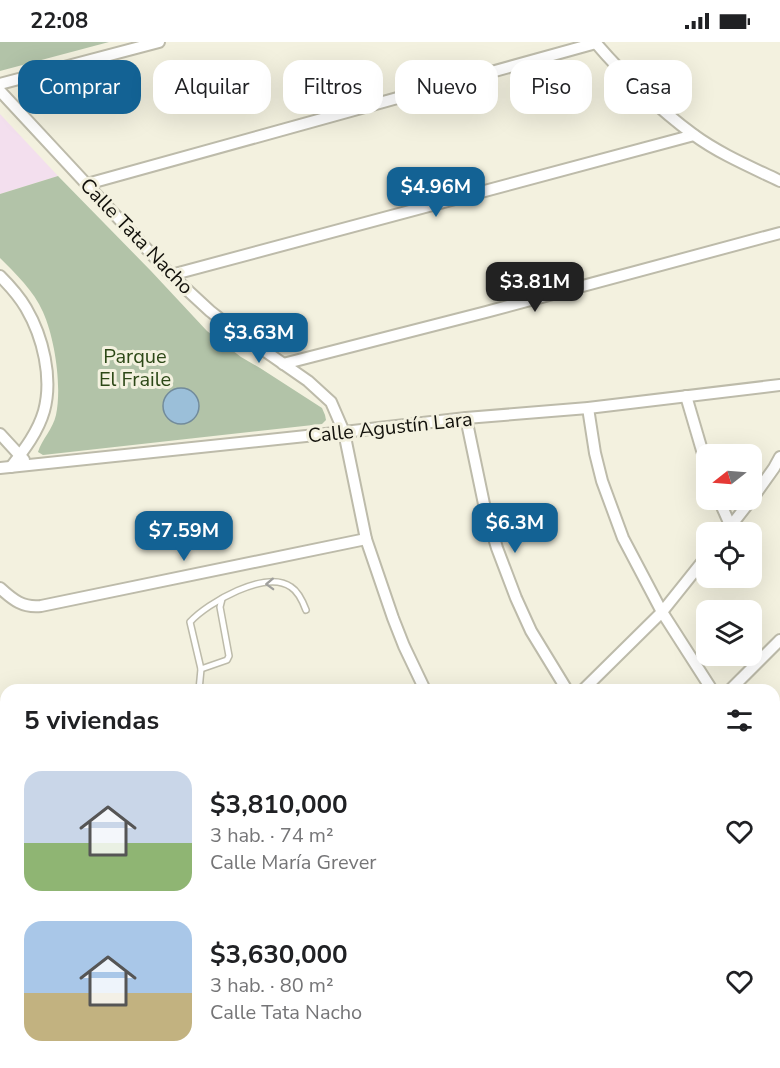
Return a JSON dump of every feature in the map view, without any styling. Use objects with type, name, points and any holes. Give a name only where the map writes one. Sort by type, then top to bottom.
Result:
[{"type":"street","points":[[0,84],[159,42]]},
{"type":"street","points":[[87,184],[596,43],[637,86],[694,135],[780,181]]},
{"type":"street","name":"Calle Tata Nacho","points":[[0,91],[171,274],[223,321],[308,381],[331,402],[344,432],[366,539],[393,618],[421,684]]},
{"type":"street","points":[[171,274],[694,135]]},
{"type":"street","points":[[283,364],[780,233]]},
{"type":"street","points":[[0,276],[17,294],[33,321],[45,360],[47,380],[44,412],[31,439],[20,455],[5,467]]},
{"type":"street","name":"Calle Agustín Lara","points":[[5,467],[466,418],[588,408],[780,385]]},
{"type":"street","points":[[686,396],[700,444]]},
{"type":"street","points":[[588,408],[602,481],[623,538],[662,612],[708,684]]},
{"type":"street","points":[[466,418],[484,504],[497,548],[531,631],[563,684]]},
{"type":"street","points":[[0,434],[28,465]]},
{"type":"street","points":[[762,484],[780,457]]},
{"type":"street","points":[[0,588],[21,604],[41,606],[366,539]]},
{"type":"street","points":[[589,684],[662,612],[696,570]]},
{"type":"street","points":[[736,684],[780,640]]},
{"type":"lane","points":[[200,684],[201,669],[190,622],[223,598],[244,588],[277,583],[292,587],[306,610]]},
{"type":"lane","points":[[201,669],[227,660],[229,656],[220,607],[223,598]]},
{"type":"shaded area","points":[[0,114],[58,176],[0,194]]},
{"type":"green space","points":[[0,42],[109,42],[41,60],[18,60],[18,66],[0,71]]},
{"type":"green space","name":"Parque El Fraile","points":[[58,176],[207,331],[241,357],[322,408],[326,420],[322,424],[43,455],[38,452],[56,415],[58,377],[56,363],[51,335],[39,304],[24,283],[0,258],[0,194]]},
{"type":"water","points":[[181,388],[194,393],[199,406],[194,419],[181,424],[168,419],[163,406],[168,393]]}]
